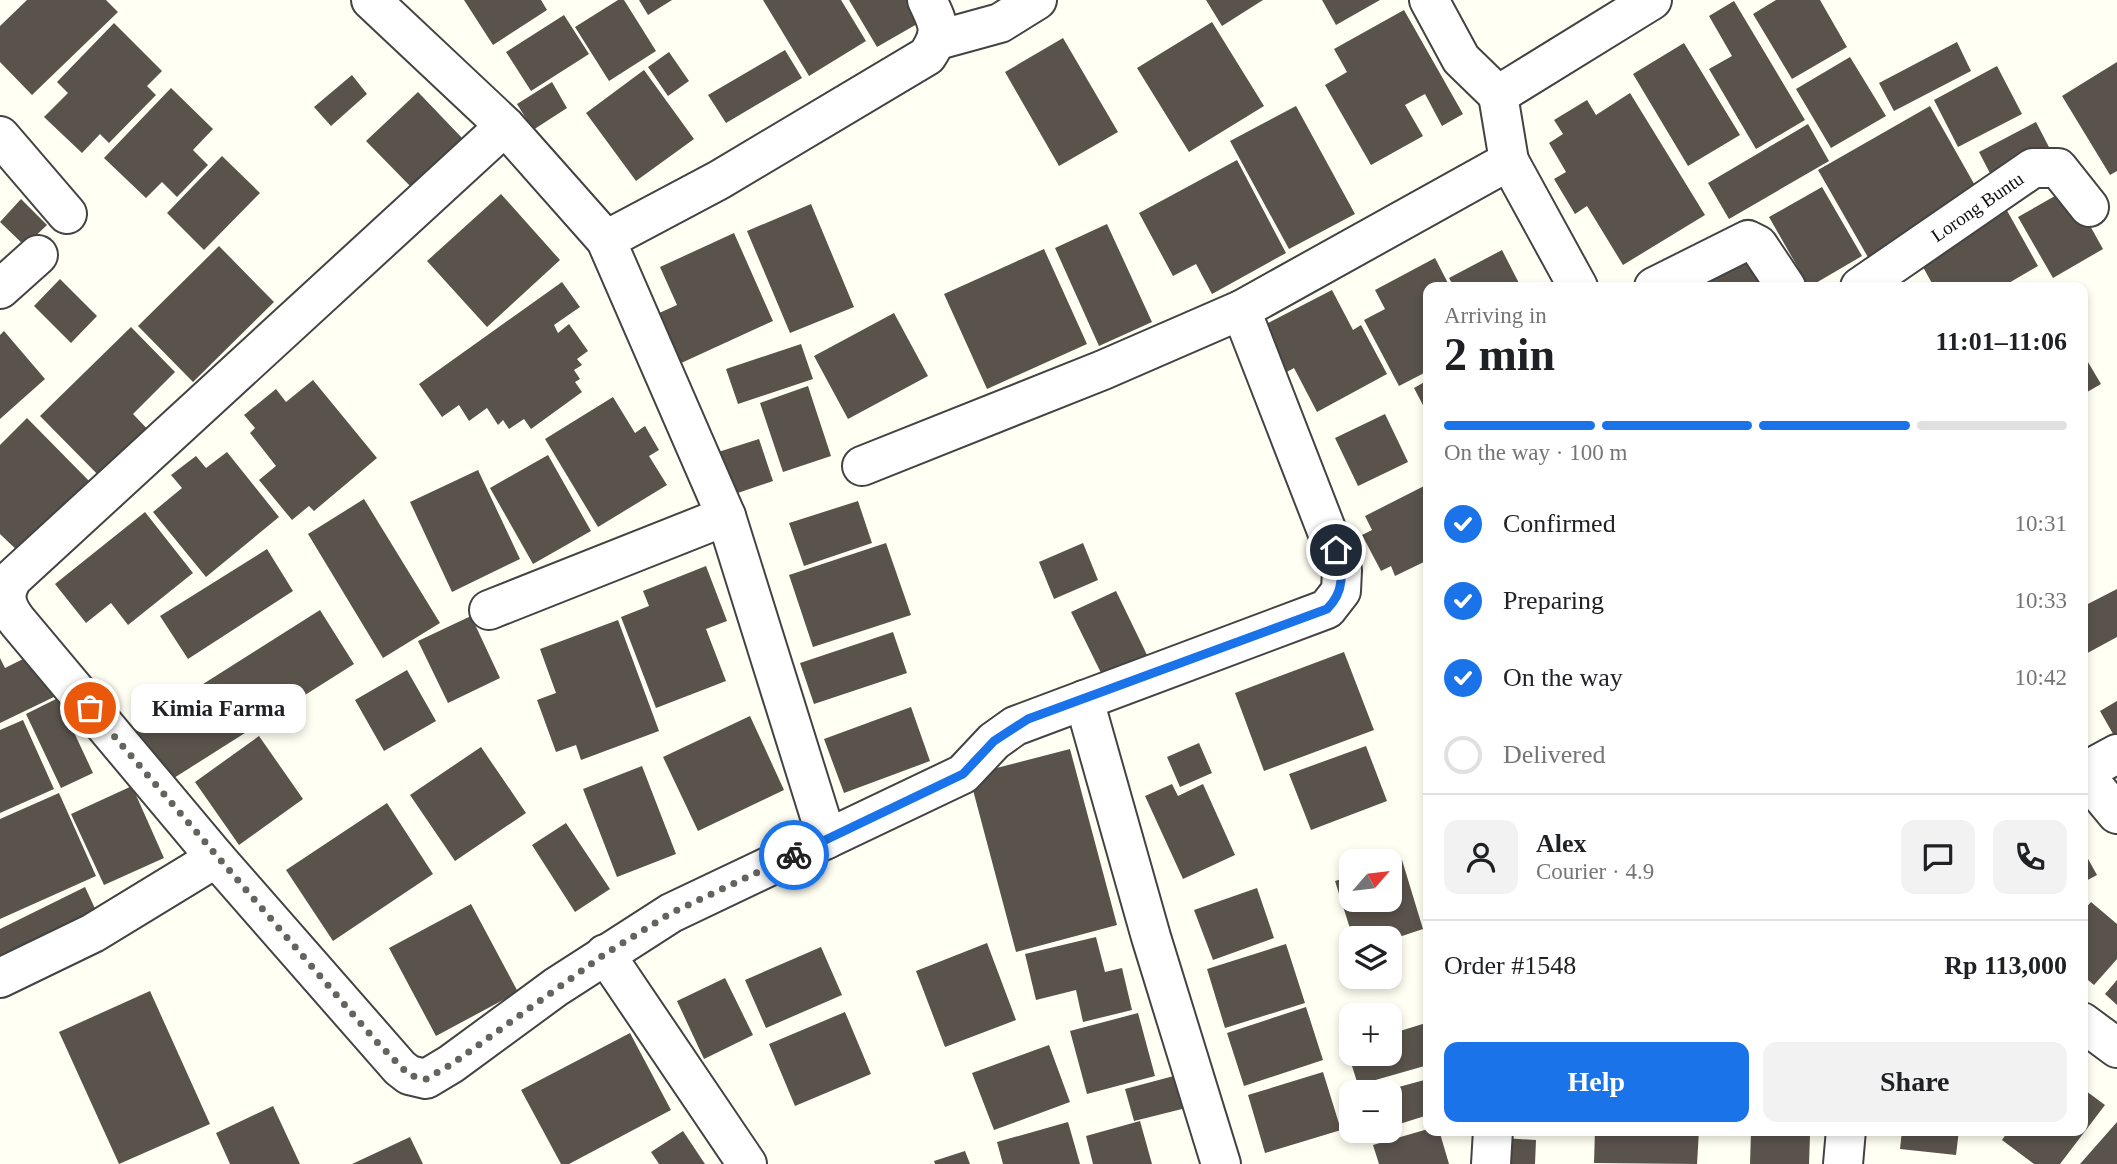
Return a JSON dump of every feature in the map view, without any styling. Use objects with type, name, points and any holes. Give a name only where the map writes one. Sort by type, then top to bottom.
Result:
[{"type":"street","points":[[607,240],[719,180],[927,56],[938,40],[936,18],[927,0]]},
{"type":"street","points":[[938,40],[1000,23],[1037,0]]},
{"type":"street","points":[[1429,0],[1461,59],[1498,95],[1509,161],[1575,282]]},
{"type":"street","points":[[1498,95],[1652,0]]},
{"type":"street","points":[[375,1],[505,126],[607,240],[726,516],[827,839]]},
{"type":"street","points":[[505,126],[13,578],[7,587],[8,609],[18,622],[216,858],[400,1068],[418,1078],[426,1079],[452,1064],[605,954],[671,913],[963,774],[994,741],[1015,726],[1327,609],[1341,591],[1342,570],[1241,310]]},
{"type":"street","points":[[0,136],[67,214]]},
{"type":"street","points":[[862,466],[1103,370],[1241,310],[1509,161]]},
{"type":"street","name":"Lorong Buntu","points":[[1867,282],[2033,168],[2058,168],[2089,207]]},
{"type":"street","points":[[1664,282],[1748,240],[1758,245],[1783,282]]},
{"type":"street","points":[[0,289],[38,255]]},
{"type":"street","points":[[489,610],[726,516]]},
{"type":"street","points":[[1084,700],[1221,1164]]},
{"type":"street","points":[[2088,770],[2117,754]]},
{"type":"street","points":[[2088,779],[2117,814]]},
{"type":"street","points":[[0,978],[93,933],[216,858]]},
{"type":"street","points":[[605,954],[747,1164]]},
{"type":"street","points":[[2088,1026],[2117,1048]]},
{"type":"street","points":[[1491,1164],[1493,1136]]},
{"type":"street","points":[[1843,1164],[1845,1136]]},
{"type":"building","points":[[27,0],[106,0],[118,12],[32,95],[0,62],[0,26]]},
{"type":"building","points":[[464,0],[541,0],[547,10],[493,45]]},
{"type":"building","points":[[618,0],[624,0],[656,51],[609,81],[575,27]]},
{"type":"building","points":[[639,0],[672,0],[648,15]]},
{"type":"building","points":[[763,0],[841,0],[866,41],[809,76]]},
{"type":"building","points":[[849,0],[922,0],[931,16],[877,47]]},
{"type":"building","points":[[1206,0],[1263,0],[1222,26]]},
{"type":"building","points":[[1322,0],[1380,0],[1336,25]]},
{"type":"building","points":[[1776,0],[1820,0],[1847,47],[1792,79],[1753,14]]},
{"type":"building","points":[[1734,1],[1805,120],[1756,149],[1709,69],[1732,56],[1709,16]]},
{"type":"building","points":[[1404,10],[1463,114],[1442,126],[1425,94],[1405,105],[1423,136],[1371,165],[1325,85],[1347,72],[1334,49]]},
{"type":"building","points":[[564,15],[589,54],[531,91],[506,52]]},
{"type":"building","points":[[1212,22],[1264,106],[1189,152],[1137,68]]},
{"type":"building","points":[[114,23],[162,71],[147,86],[156,95],[109,143],[100,134],[82,153],[44,117],[68,93],[57,82]]},
{"type":"building","points":[[1063,38],[1118,132],[1059,166],[1005,72]]},
{"type":"building","points":[[1957,42],[1971,71],[1894,111],[1879,83]]},
{"type":"building","points":[[1684,43],[1740,135],[1688,166],[1633,74]]},
{"type":"building","points":[[785,50],[802,78],[726,123],[708,95]]},
{"type":"building","points":[[669,52],[689,81],[668,96],[648,67]]},
{"type":"building","points":[[1850,57],[1886,116],[1831,148],[1796,89]]},
{"type":"building","points":[[2117,62],[2117,171],[2110,175],[2062,96]]},
{"type":"building","points":[[1997,66],[2022,114],[1958,147],[1934,100]]},
{"type":"building","points":[[644,70],[694,139],[636,181],[586,113]]},
{"type":"building","points":[[352,75],[367,94],[331,126],[314,107]]},
{"type":"building","points":[[552,82],[567,108],[533,130],[517,104]]},
{"type":"building","points":[[171,88],[213,129],[193,150],[208,165],[177,197],[162,182],[146,198],[104,158]]},
{"type":"building","points":[[418,92],[464,140],[413,189],[366,141]]},
{"type":"building","points":[[1630,93],[1705,215],[1623,265],[1587,206],[1575,214],[1554,179],[1566,172],[1549,143],[1563,134],[1554,120],[1587,100],[1596,115]]},
{"type":"building","points":[[1296,106],[1355,214],[1289,249],[1230,141]]},
{"type":"building","points":[[1930,106],[1981,196],[1869,259],[1818,170]]},
{"type":"building","points":[[2036,122],[2051,151],[1994,181],[1979,152]]},
{"type":"building","points":[[1808,124],[1829,161],[1729,219],[1708,183]]},
{"type":"building","points":[[222,156],[260,193],[204,250],[167,213]]},
{"type":"building","points":[[1237,160],[1286,253],[1212,294],[1196,264],[1173,276],[1139,213]]},
{"type":"building","points":[[1822,187],[1862,256],[1818,282],[1806,282],[1769,217]]},
{"type":"building","points":[[2069,188],[2103,249],[2053,278],[2018,217]]},
{"type":"building","points":[[501,194],[560,260],[487,327],[427,261]]},
{"type":"building","points":[[21,199],[47,225],[25,246],[0,222]]},
{"type":"building","points":[[811,204],[854,307],[790,333],[747,231]]},
{"type":"building","points":[[2005,207],[2038,266],[2011,282],[1931,282],[1917,256]]},
{"type":"building","points":[[1107,224],[1152,322],[1099,346],[1055,248]]},
{"type":"building","points":[[1744,230],[1773,282],[1649,282]]},
{"type":"building","points":[[734,233],[773,321],[679,364],[657,314],[677,305],[660,267]]},
{"type":"building","points":[[219,246],[274,302],[193,382],[138,326]]},
{"type":"building","points":[[1044,249],[1087,344],[987,389],[944,294]]},
{"type":"building","points":[[1502,250],[1518,282],[1451,282],[1449,278]]},
{"type":"building","points":[[1435,258],[1447,282],[1423,282],[1423,374],[1399,386],[1364,320],[1385,309],[1375,290]]},
{"type":"building","points":[[60,279],[97,316],[71,343],[34,306]]},
{"type":"building","points":[[562,282],[580,307],[554,325],[558,333],[569,324],[588,351],[577,359],[582,365],[574,370],[580,379],[575,382],[582,392],[531,429],[524,419],[509,429],[503,420],[498,425],[487,408],[469,421],[459,405],[442,417],[419,384]]},
{"type":"building","points":[[1332,290],[1353,330],[1361,325],[1387,374],[1317,412],[1294,368],[1274,379],[1249,333]]},
{"type":"building","points":[[894,313],[928,376],[848,419],[814,356]]},
{"type":"building","points":[[131,327],[175,372],[133,414],[156,438],[108,485],[40,416]]},
{"type":"building","points":[[4,331],[45,379],[0,419],[0,335]]},
{"type":"building","points":[[801,344],[813,379],[738,404],[726,369]]},
{"type":"building","points":[[2088,362],[2101,384],[2088,392]]},
{"type":"building","points":[[313,380],[377,458],[314,511],[309,506],[292,520],[259,480],[276,466],[250,433],[255,428],[244,415],[276,389],[286,402]]},
{"type":"building","points":[[1423,383],[1423,405],[1414,388]]},
{"type":"building","points":[[808,386],[831,456],[783,472],[760,403]]},
{"type":"building","points":[[613,397],[635,433],[645,426],[659,450],[649,456],[667,485],[598,527],[545,439]]},
{"type":"building","points":[[1385,414],[1408,462],[1358,486],[1335,438]]},
{"type":"building","points":[[27,418],[91,483],[21,554],[0,534],[0,445]]},
{"type":"building","points":[[759,439],[773,481],[726,497],[712,454]]},
{"type":"building","points":[[227,452],[279,517],[206,577],[153,512],[182,488],[171,475],[196,456],[206,468]]},
{"type":"building","points":[[548,455],[591,531],[533,564],[490,488]]},
{"type":"building","points":[[478,470],[520,559],[452,592],[410,502]]},
{"type":"building","points":[[1423,487],[1423,562],[1395,576],[1391,566],[1381,571],[1362,535],[1372,530],[1365,516]]},
{"type":"building","points":[[364,499],[440,623],[383,658],[308,534]]},
{"type":"building","points":[[858,501],[872,543],[804,566],[789,523]]},
{"type":"building","points":[[145,512],[193,573],[128,625],[111,603],[86,623],[55,584]]},
{"type":"building","points":[[886,543],[911,615],[813,647],[789,575]]},
{"type":"building","points":[[1083,543],[1098,580],[1054,599],[1039,562]]},
{"type":"building","points":[[267,549],[293,591],[188,659],[160,616]]},
{"type":"building","points":[[706,566],[727,621],[706,629],[726,681],[656,708],[621,617],[649,606],[643,591]]},
{"type":"building","points":[[2117,589],[2117,637],[2088,653],[2088,604]]},
{"type":"building","points":[[1116,591],[1148,657],[1104,679],[1071,612]]},
{"type":"building","points":[[320,610],[354,664],[166,783],[132,729]]},
{"type":"building","points":[[471,616],[500,678],[448,703],[418,641]]},
{"type":"building","points":[[618,620],[659,731],[581,760],[576,745],[556,752],[537,700],[556,693],[540,649]]},
{"type":"building","points":[[893,632],[907,673],[814,704],[800,663]]},
{"type":"building","points":[[1344,652],[1374,730],[1264,771],[1235,693]]},
{"type":"building","points":[[35,653],[56,696],[0,723],[0,658],[5,668]]},
{"type":"building","points":[[407,670],[436,721],[384,751],[355,700]]},
{"type":"building","points":[[58,698],[93,773],[61,788],[26,714]]},
{"type":"building","points":[[2117,701],[2117,741],[2100,711]]},
{"type":"building","points":[[911,707],[930,761],[844,793],[824,739]]},
{"type":"building","points":[[750,716],[784,790],[698,831],[663,757]]},
{"type":"building","points":[[23,720],[54,789],[0,813],[0,730]]},
{"type":"building","points":[[259,736],[303,799],[239,845],[195,782]]},
{"type":"building","points":[[1199,743],[1212,773],[1180,787],[1167,757]]},
{"type":"building","points":[[1366,746],[1387,801],[1311,830],[1289,774]]},
{"type":"building","points":[[481,747],[526,813],[455,861],[410,795]]},
{"type":"building","points":[[1070,749],[1117,925],[1016,952],[969,775]]},
{"type":"building","points":[[642,766],[676,854],[617,877],[583,789]]},
{"type":"building","points":[[1172,784],[1178,796],[1203,784],[1235,855],[1183,879],[1145,796]]},
{"type":"building","points":[[132,786],[164,858],[104,885],[71,814]]},
{"type":"building","points":[[59,793],[96,876],[0,919],[0,819]]},
{"type":"building","points":[[387,803],[433,874],[333,941],[286,870]]},
{"type":"building","points":[[566,823],[610,889],[575,912],[532,845]]},
{"type":"building","points":[[2088,859],[2097,875],[2088,880]]},
{"type":"building","points":[[1402,860],[1423,929],[1402,936],[1402,926],[1349,926],[1345,912],[1402,912]]},
{"type":"building","points":[[85,887],[99,917],[0,966],[0,929]]},
{"type":"building","points":[[1257,888],[1274,938],[1213,960],[1194,910]]},
{"type":"building","points":[[2091,902],[2117,924],[2117,959],[2094,985],[2088,980],[2088,905]]},
{"type":"building","points":[[471,904],[518,992],[436,1036],[389,948]]},
{"type":"building","points":[[1096,937],[1105,972],[1122,968],[1132,1010],[1083,1022],[1076,990],[1036,1000],[1025,954]]},
{"type":"building","points":[[987,943],[1016,1020],[945,1047],[916,971]]},
{"type":"building","points":[[1286,944],[1305,1003],[1225,1028],[1207,969]]},
{"type":"building","points":[[821,947],[842,995],[766,1028],[745,980]]},
{"type":"building","points":[[725,978],[753,1035],[704,1059],[677,1001]]},
{"type":"building","points":[[2117,980],[2117,1005],[2105,994]]},
{"type":"building","points":[[150,991],[210,1124],[119,1164],[59,1032]]},
{"type":"building","points":[[1306,1007],[1323,1060],[1244,1086],[1227,1033]]},
{"type":"building","points":[[845,1012],[871,1074],[795,1106],[769,1044]]},
{"type":"building","points":[[1138,1013],[1155,1076],[1087,1094],[1070,1031]]},
{"type":"building","points":[[1423,1024],[1423,1066],[1376,1080],[1356,1080],[1352,1066],[1402,1066],[1402,1030]]},
{"type":"building","points":[[630,1033],[671,1110],[569,1164],[561,1164],[521,1090]]},
{"type":"building","points":[[1049,1045],[1070,1102],[994,1130],[972,1073]]},
{"type":"building","points":[[1323,1072],[1339,1131],[1265,1153],[1248,1095]]},
{"type":"building","points":[[1185,1073],[1194,1106],[1134,1121],[1125,1089]]},
{"type":"building","points":[[1423,1080],[1423,1117],[1402,1123],[1402,1086]]},
{"type":"building","points":[[2088,1092],[2105,1105],[2088,1127]]},
{"type":"building","points":[[273,1106],[300,1164],[230,1164],[216,1133]]},
{"type":"building","points":[[1140,1121],[1152,1164],[1093,1164],[1086,1136]]},
{"type":"building","points":[[1068,1122],[1080,1164],[1003,1164],[997,1142]]},
{"type":"building","points":[[2117,1122],[2117,1164],[2080,1164]]},
{"type":"building","points":[[1423,1130],[1423,1136],[1441,1136],[1449,1164],[1379,1164],[1373,1145],[1402,1143],[1402,1137]]},
{"type":"building","points":[[683,1131],[705,1164],[659,1164],[651,1152]]},
{"type":"building","points":[[1595,1136],[1699,1136],[1697,1164],[1594,1163]]},
{"type":"building","points":[[1751,1136],[1810,1136],[1809,1164],[1750,1164]]},
{"type":"building","points":[[1901,1136],[1958,1136],[1956,1155],[1900,1149]]},
{"type":"building","points":[[2005,1136],[2081,1136],[2060,1164],[2034,1164],[2002,1140]]},
{"type":"building","points":[[410,1137],[423,1164],[352,1164]]},
{"type":"building","points":[[1503,1138],[1536,1140],[1535,1164],[1502,1164]]},
{"type":"building","points":[[965,1151],[970,1164],[935,1164],[934,1161]]},
{"type":"way so far","points":[[90,708],[375,1040],[400,1068],[418,1078],[426,1079],[452,1064],[556,987],[671,913],[794,855]]},
{"type":"place","name":"Kimia Farma","points":[[90,708]]},
{"type":"route","points":[[794,855],[963,774],[994,741],[1028,719],[1327,609],[1341,591],[1342,570],[1336,550]]}]
